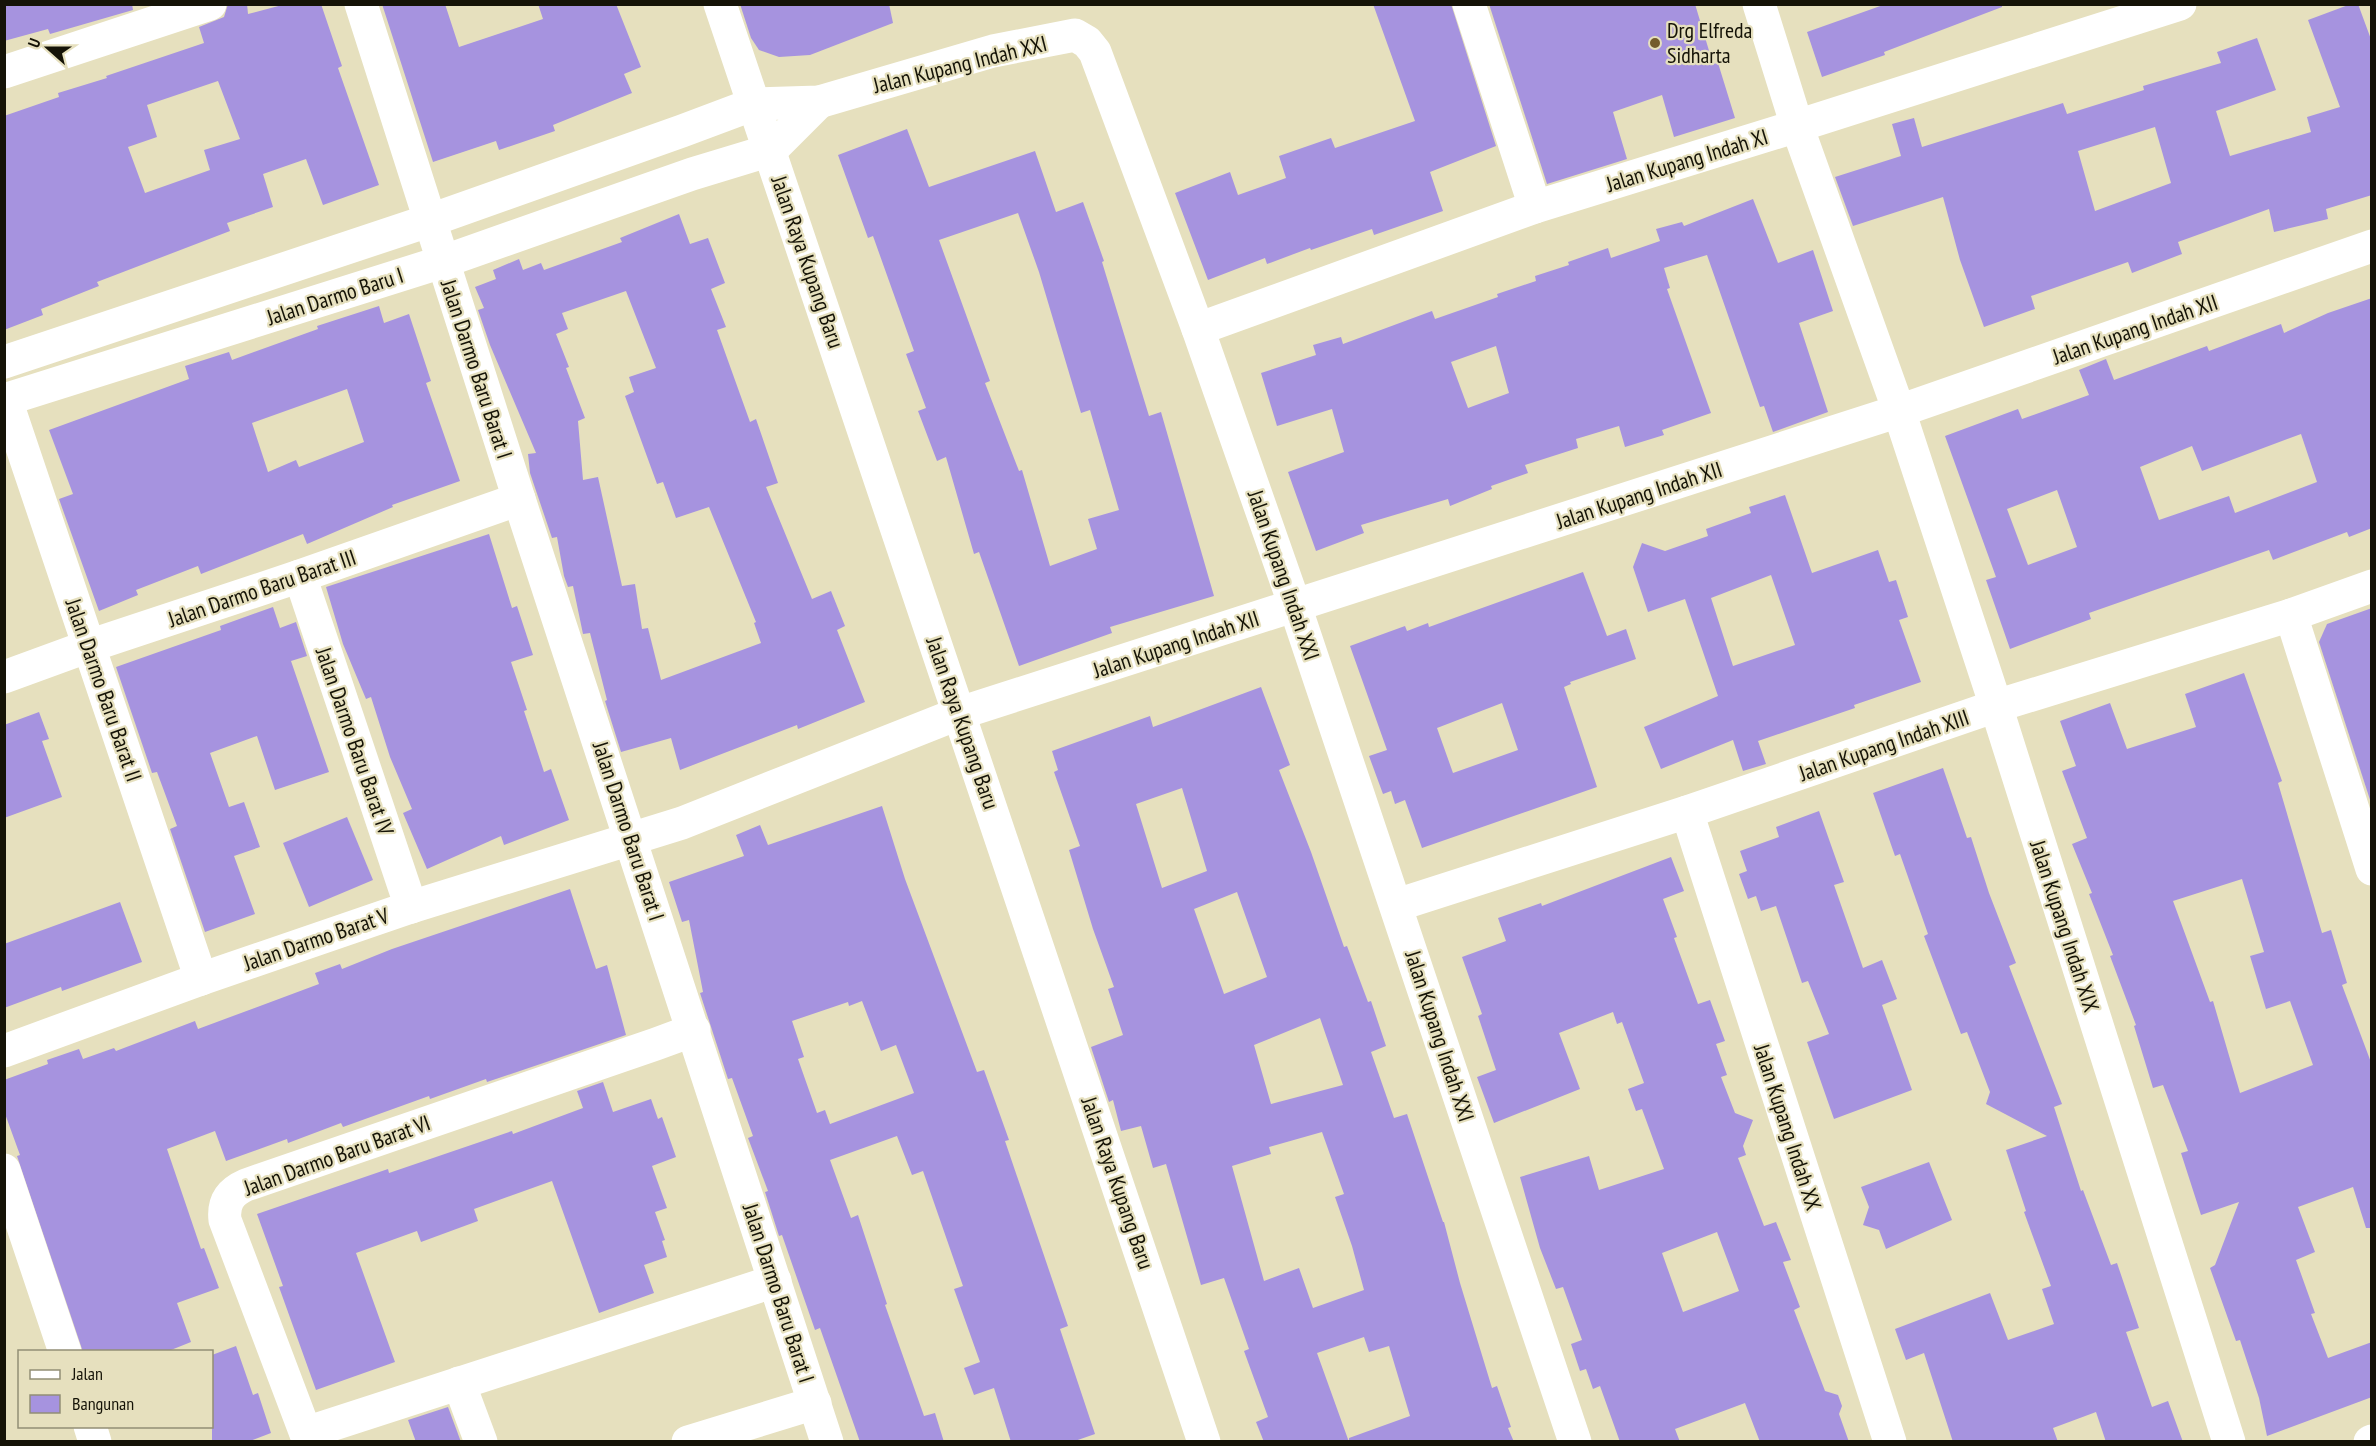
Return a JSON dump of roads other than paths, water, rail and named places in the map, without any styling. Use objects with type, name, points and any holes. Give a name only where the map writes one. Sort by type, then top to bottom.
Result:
[{"type":"street","points":[[4,72],[210,4]]},
{"type":"street","name":"Jalan Darmo Baru Barat I","points":[[361,4],[519,500],[827,1442]]},
{"type":"street","name":"Jalan Raya Kupang Baru","points":[[720,4],[1204,1442]]},
{"type":"street","points":[[1469,4],[1535,207]]},
{"type":"street","points":[[1759,4],[1797,126],[1899,411]]},
{"type":"street","name":"Jalan Kupang Indah XI","points":[[1198,329],[1535,207],[2180,4]]},
{"type":"street","name":"Jalan Kupang Indah XXI","points":[[754,104],[819,102],[993,51],[1075,35],[1087,42],[1095,52],[1198,329],[1295,606],[1575,1442]]},
{"type":"street","name":"Jalan Darmo Baru I","points":[[5,400],[442,262],[692,174],[771,150],[819,102]]},
{"type":"street","name":"Jalan Darmo Baru I","points":[[4,362],[430,220],[754,104]]},
{"type":"street","name":"Jalan Kupang Indah XII","points":[[631,838],[682,823],[960,713],[1899,411],[2372,246]]},
{"type":"street","name":"Jalan Darmo Baru Barat II","points":[[5,400],[201,979]]},
{"type":"street","name":"Jalan Kupang Indah XIX","points":[[1899,411],[1996,706],[2229,1442]]},
{"type":"street","name":"Jalan Darmo Baru Barat III","points":[[4,677],[519,500]]},
{"type":"street","name":"Jalan Darmo Baru Barat IV","points":[[300,576],[411,907]]},
{"type":"street","name":"Jalan Kupang Indah XIII","points":[[1397,905],[1687,813],[1996,706],[2291,615],[2372,586]]},
{"type":"street","points":[[2291,615],[2372,869]]},
{"type":"street","name":"Jalan Kupang Indah XX","points":[[1687,813],[1890,1442]]},
{"type":"street","name":"Jalan Darmo Barat V","points":[[4,1051],[201,979],[411,907],[631,838]]},
{"type":"street","name":"Jalan Darmo Baru Barat VI","points":[[307,1437],[225,1220],[224,1209],[232,1194],[246,1185],[694,1030]]},
{"type":"street","points":[[4,1170],[64,1350]]},
{"type":"street","points":[[307,1437],[459,1383],[775,1281]]},
{"type":"street","points":[[459,1383],[481,1442]]},
{"type":"street","points":[[688,1442],[815,1403]]},
{"type":"place","name":"Drg Elfreda Sidharta","points":[[1655,43]]}]
